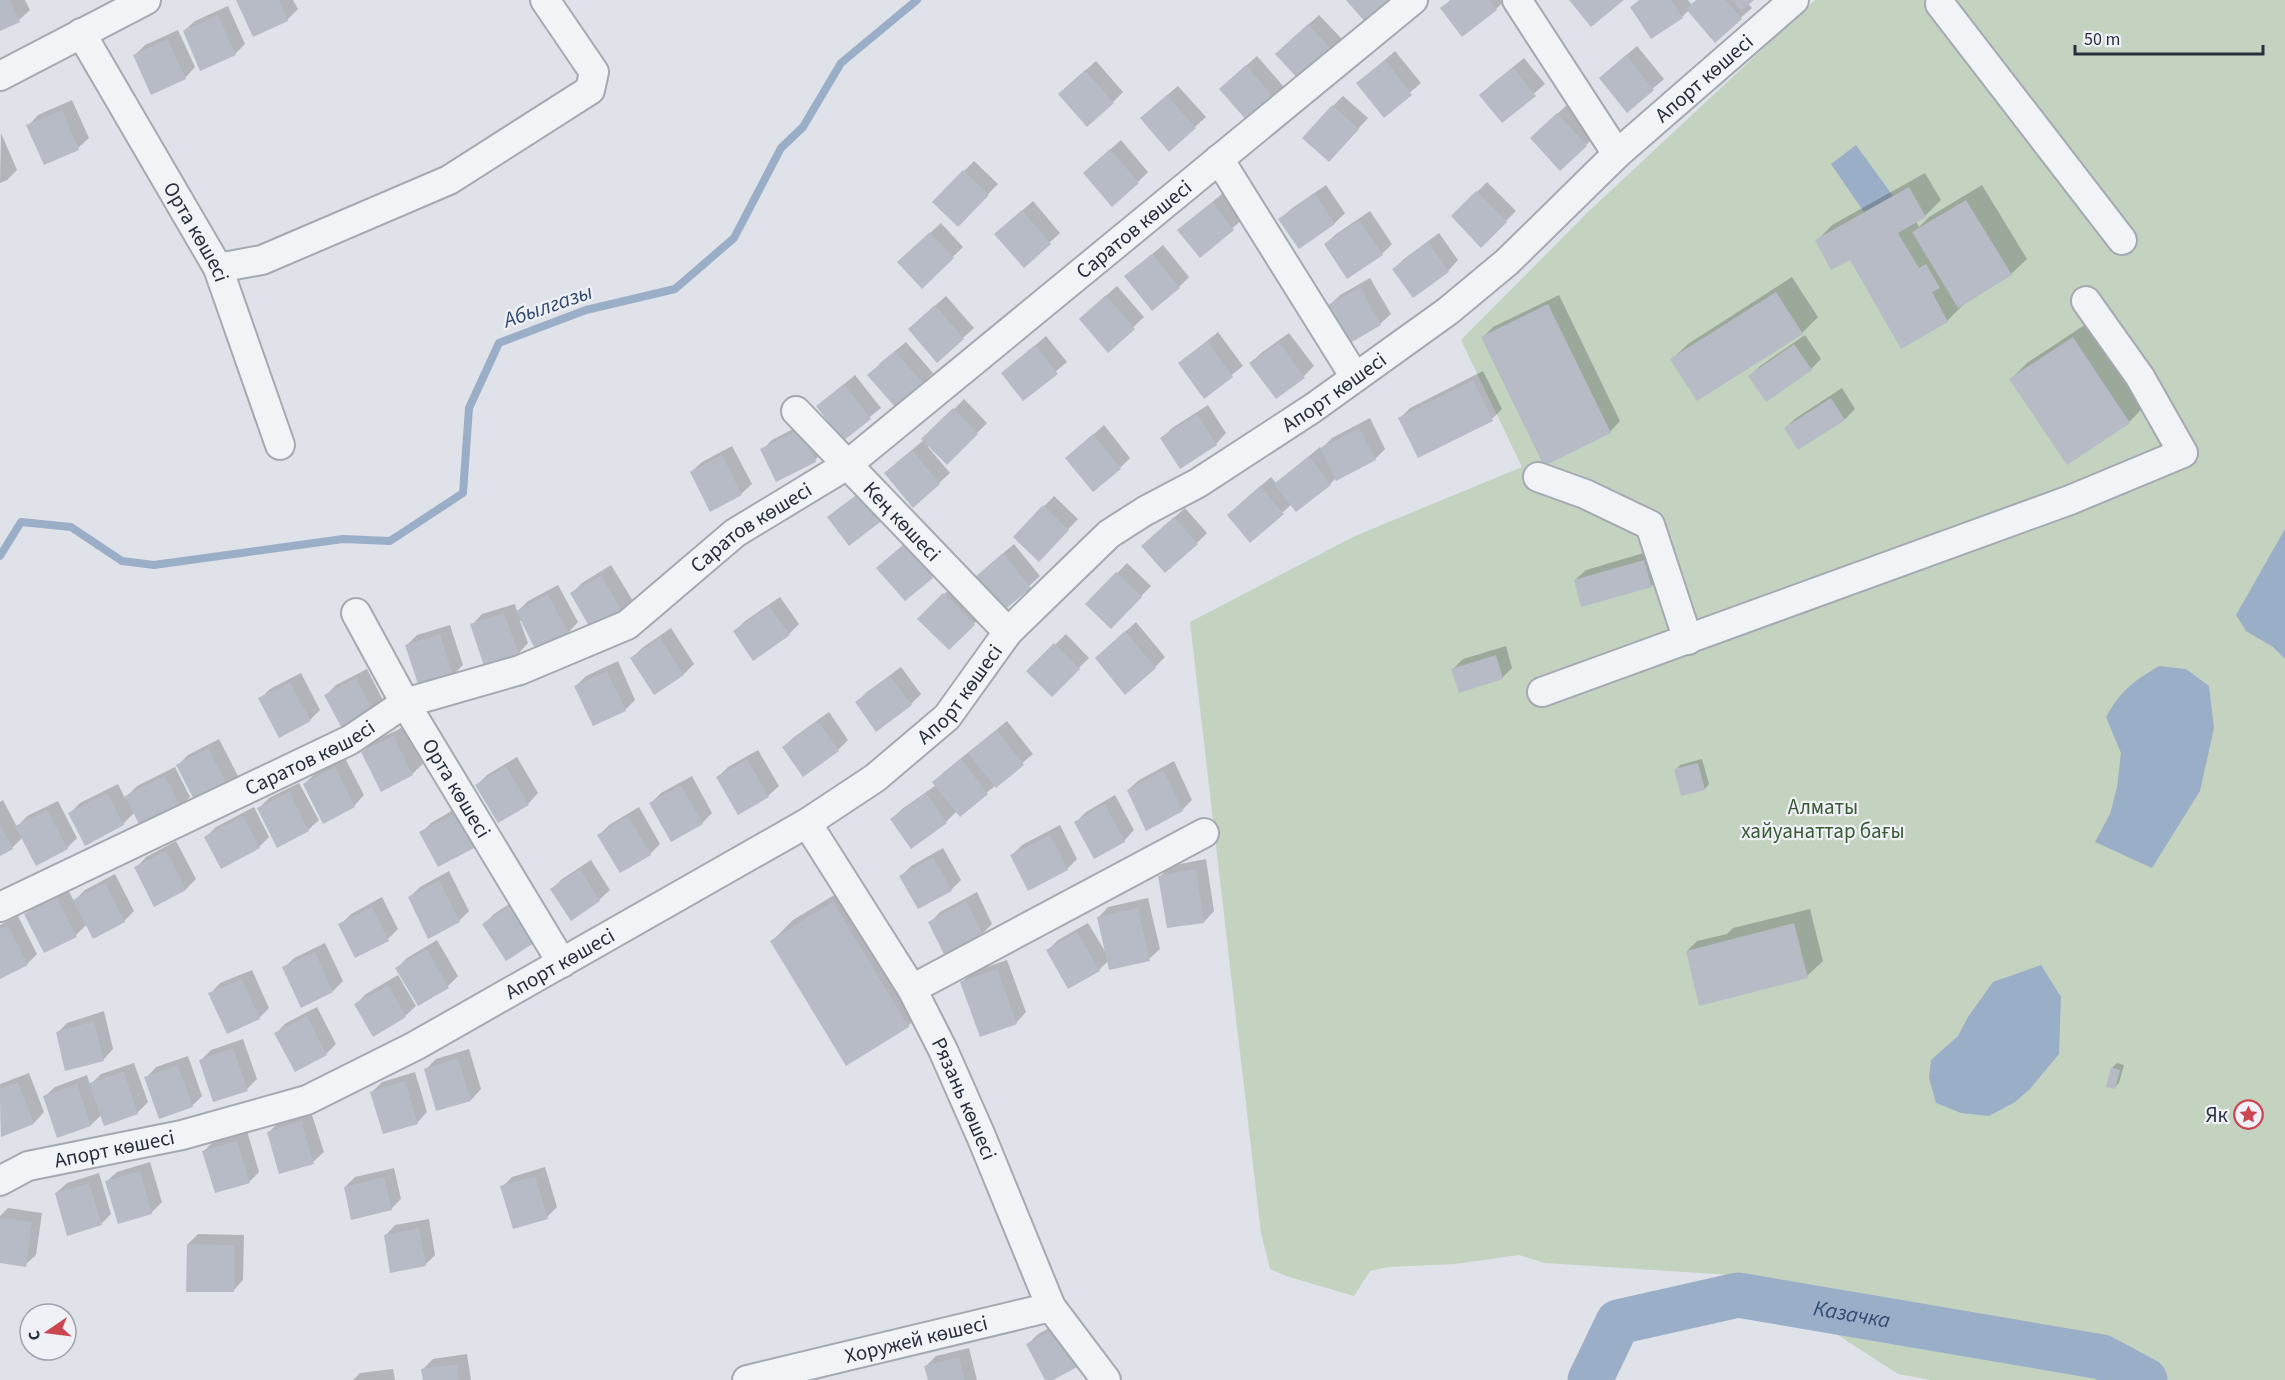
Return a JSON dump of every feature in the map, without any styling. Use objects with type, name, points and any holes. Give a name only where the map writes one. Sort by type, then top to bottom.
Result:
[{"type":"street","points":[[0,76],[81,33],[117,6],[146,0]]},
{"type":"street","points":[[218,268],[262,260],[449,180],[590,90],[594,72],[544,0]]},
{"type":"street","name":"Саратов көшесі","points":[[0,907],[350,740],[405,703],[520,670],[627,625],[735,533],[847,465],[1413,0]]},
{"type":"street","points":[[1517,0],[1617,154]]},
{"type":"street","name":"Апорт көшесі","points":[[0,1181],[28,1166],[182,1135],[307,1100],[415,1046],[807,823],[875,778],[947,717],[1008,632],[1109,534],[1145,511],[1198,483],[1356,377],[1448,311],[1507,262],[1617,154],[1794,0]]},
{"type":"street","points":[[1940,4],[2122,240]]},
{"type":"street","name":"Орта көшесі","points":[[81,33],[218,268],[280,445]]},
{"type":"street","points":[[1219,159],[1356,377]]},
{"type":"street","points":[[1542,692],[2070,500],[2183,453],[2140,376],[2086,301]]},
{"type":"street","name":"Кең көшесі","points":[[796,411],[1008,632]]},
{"type":"street","points":[[1538,477],[1585,494],[1650,525],[1688,640]]},
{"type":"street","name":"Орта көшесі","points":[[356,613],[405,703],[562,963]]},
{"type":"street","name":"Рязань көшесі","points":[[807,823],[912,989],[943,1050],[981,1136],[1052,1307],[1106,1380]]},
{"type":"street","points":[[912,989],[1204,833]]},
{"type":"street","name":"Хоружей көшесі","points":[[747,1380],[1052,1307]]},
{"type":"green space","name":"Алматы хайуанаттар бағы","points":[[1815,0],[2285,0],[2285,1380],[1931,1380],[1898,1374],[1799,1310],[1786,1283],[1762,1277],[1545,1263],[1519,1255],[1455,1264],[1388,1267],[1370,1271],[1354,1296],[1270,1269],[1261,1233],[1190,622],[1355,536],[1522,467],[1461,340],[1587,213]]},
{"type":"water","points":[[1856,145],[1893,196],[1864,212],[1831,164]]},
{"type":"water","points":[[2285,529],[2285,659],[2273,647],[2246,631],[2236,615]]},
{"type":"water","points":[[2159,666],[2186,669],[2209,686],[2214,728],[2200,791],[2152,868],[2095,842],[2110,814],[2117,787],[2121,753],[2106,717],[2129,687]]},
{"type":"water","points":[[2041,965],[2061,997],[2059,1054],[2030,1089],[2015,1102],[1989,1116],[1961,1113],[1936,1103],[1929,1078],[1931,1060],[1958,1036],[1968,1017],[1993,982]]},
{"type":"building","points":[[0,0],[10,0],[20,22],[0,31]]},
{"type":"building","points":[[236,0],[279,0],[288,21],[253,37]]},
{"type":"building","points":[[1346,0],[1390,0],[1365,22]]},
{"type":"building","points":[[1451,0],[1489,0],[1497,10],[1462,37],[1440,8]]},
{"type":"building","points":[[1569,0],[1624,0],[1591,27]]},
{"type":"building","points":[[1640,0],[1671,0],[1683,18],[1651,39],[1630,7]]},
{"type":"building","points":[[1696,0],[1726,0],[1742,19],[1715,43],[1686,9]]},
{"type":"building","points":[[1732,0],[1754,0],[1741,11]]},
{"type":"building","points":[[218,15],[236,55],[200,71],[183,31]]},
{"type":"building","points":[[1308,24],[1333,51],[1300,81],[1275,54]]},
{"type":"building","points":[[168,39],[186,79],[151,95],[133,55]]},
{"type":"building","points":[[1626,55],[1654,90],[1627,113],[1599,78]]},
{"type":"building","points":[[1385,60],[1412,95],[1384,118],[1356,83]]},
{"type":"building","points":[[1246,65],[1275,99],[1248,122],[1219,89]]},
{"type":"building","points":[[1513,67],[1536,96],[1502,123],[1479,95]]},
{"type":"building","points":[[1085,70],[1114,103],[1087,127],[1058,94]]},
{"type":"building","points":[[1167,95],[1196,128],[1169,152],[1140,118]]},
{"type":"building","points":[[1332,105],[1359,129],[1329,162],[1302,138]]},
{"type":"building","points":[[62,110],[79,150],[44,165],[26,125]]},
{"type":"building","points":[[1557,113],[1587,146],[1560,171],[1530,138]]},
{"type":"building","points":[[1110,149],[1139,183],[1112,207],[1083,173]]},
{"type":"building","points":[[963,170],[989,195],[958,227],[932,202]]},
{"type":"building","points":[[1909,187],[1926,217],[1898,233],[1919,268],[1926,264],[1940,288],[1932,292],[1948,322],[1901,349],[1850,260],[1831,270],[1815,240]]},
{"type":"building","points":[[1476,191],[1507,222],[1481,248],[1451,216]]},
{"type":"building","points":[[1315,194],[1335,224],[1299,249],[1278,219]]},
{"type":"building","points":[[1966,200],[2012,275],[1958,308],[1912,232]]},
{"type":"building","points":[[1212,202],[1234,230],[1200,258],[1177,230]]},
{"type":"building","points":[[1022,210],[1051,244],[1024,268],[994,234]]},
{"type":"building","points":[[1359,220],[1383,255],[1347,279],[1324,244]]},
{"type":"building","points":[[930,232],[954,258],[922,289],[897,262]]},
{"type":"building","points":[[1428,242],[1449,272],[1413,298],[1392,269]]},
{"type":"building","points":[[1152,254],[1180,288],[1152,311],[1124,276]]},
{"type":"building","points":[[1360,287],[1381,325],[1350,343],[1328,305]]},
{"type":"building","points":[[1776,292],[1803,334],[1697,401],[1670,359]]},
{"type":"building","points":[[1106,295],[1135,329],[1108,353],[1079,319]]},
{"type":"building","points":[[1548,304],[1611,433],[1544,466],[1481,337]]},
{"type":"building","points":[[935,305],[964,339],[937,363],[908,329]]},
{"type":"building","points":[[2073,337],[2130,423],[2067,465],[2009,379]]},
{"type":"building","points":[[1207,341],[1233,377],[1204,399],[1178,363]]},
{"type":"building","points":[[1279,342],[1305,378],[1276,399],[1249,363]]},
{"type":"building","points":[[1794,344],[1812,370],[1766,402],[1748,376]]},
{"type":"building","points":[[1035,345],[1058,374],[1023,401],[1001,373]]},
{"type":"building","points":[[895,351],[924,384],[896,408],[867,375]]},
{"type":"building","points":[[1473,380],[1493,421],[1418,458],[1398,418]]},
{"type":"building","points":[[844,384],[871,419],[843,441],[816,406]]},
{"type":"building","points":[[1831,398],[1845,420],[1798,450],[1784,428]]},
{"type":"building","points":[[953,408],[978,434],[947,465],[921,439]]},
{"type":"building","points":[[1197,414],[1217,445],[1180,469],[1160,438]]},
{"type":"building","points":[[1359,428],[1376,460],[1336,481],[1320,448]]},
{"type":"building","points":[[800,429],[816,462],[776,482],[760,449]]},
{"type":"building","points":[[1093,434],[1121,469],[1093,492],[1065,458]]},
{"type":"building","points":[[912,450],[940,484],[913,508],[884,473]]},
{"type":"building","points":[[722,455],[742,495],[710,512],[690,472]]},
{"type":"building","points":[[1309,456],[1331,485],[1296,512],[1274,484]]},
{"type":"building","points":[[1260,486],[1284,514],[1250,543],[1227,515]]},
{"type":"building","points":[[863,490],[884,519],[849,546],[827,517]]},
{"type":"building","points":[[1043,505],[1069,530],[1039,562],[1013,537]]},
{"type":"building","points":[[1174,517],[1198,544],[1165,573],[1141,546]]},
{"type":"building","points":[[904,544],[933,578],[905,601],[876,568]]},
{"type":"building","points":[[1003,553],[1031,588],[1003,611],[975,577]]},
{"type":"building","points":[[1644,560],[1652,587],[1581,607],[1574,580]]},
{"type":"building","points":[[1116,572],[1142,597],[1111,629],[1085,604]]},
{"type":"building","points":[[601,575],[623,613],[592,631],[570,593]]},
{"type":"building","points":[[943,593],[975,625],[949,650],[917,619]]},
{"type":"building","points":[[548,594],[569,634],[536,651],[516,611]]},
{"type":"building","points":[[769,606],[790,635],[753,661],[733,631]]},
{"type":"building","points":[[504,613],[519,655],[484,666],[470,624]]},
{"type":"building","points":[[1125,631],[1156,668],[1125,695],[1095,658]]},
{"type":"building","points":[[440,634],[453,676],[419,687],[405,645]]},
{"type":"building","points":[[660,638],[684,675],[654,695],[630,658]]},
{"type":"building","points":[[1054,643],[1080,669],[1052,697],[1026,671]]},
{"type":"building","points":[[1496,655],[1503,679],[1459,693],[1451,669]]},
{"type":"building","points":[[607,671],[626,711],[593,726],[574,686]]},
{"type":"building","points":[[890,676],[912,705],[876,732],[855,702]]},
{"type":"building","points":[[356,678],[377,718],[345,734],[324,695]]},
{"type":"building","points":[[290,682],[311,721],[279,738],[258,698]]},
{"type":"building","points":[[818,721],[839,751],[803,777],[782,747]]},
{"type":"building","points":[[997,730],[1024,765],[996,788],[968,753]]},
{"type":"building","points":[[393,736],[413,775],[381,792],[361,752]]},
{"type":"building","points":[[208,748],[229,788],[197,805],[176,765]]},
{"type":"building","points":[[747,759],[769,797],[738,815],[716,777]]},
{"type":"building","points":[[961,759],[988,794],[960,817],[932,782]]},
{"type":"building","points":[[1698,763],[1705,790],[1681,796],[1674,769]]},
{"type":"building","points":[[506,766],[529,805],[498,823],[475,785]]},
{"type":"building","points":[[335,767],[355,807],[323,824],[303,784]]},
{"type":"building","points":[[1163,770],[1183,811],[1146,831],[1127,790]]},
{"type":"building","points":[[165,776],[181,808],[141,828],[125,796]]},
{"type":"building","points":[[681,785],[703,824],[671,842],[649,803]]},
{"type":"building","points":[[289,792],[309,831],[277,848],[257,808]]},
{"type":"building","points":[[107,793],[124,825],[85,846],[68,813]]},
{"type":"building","points":[[926,793],[947,823],[911,849],[890,819]]},
{"type":"building","points":[[1105,804],[1125,842],[1094,859],[1074,822]]},
{"type":"building","points":[[47,810],[68,849],[36,866],[15,826]]},
{"type":"building","points":[[455,813],[474,848],[438,867],[419,832]]},
{"type":"building","points":[[243,816],[260,848],[221,869],[204,837]]},
{"type":"building","points":[[628,816],[651,855],[620,873],[597,835]]},
{"type":"building","points":[[0,824],[13,849],[0,856]]},
{"type":"building","points":[[1050,835],[1068,870],[1028,891],[1010,855]]},
{"type":"building","points":[[166,851],[186,890],[154,907],[134,867]]},
{"type":"building","points":[[933,857],[952,891],[918,909],[899,876]]},
{"type":"building","points":[[580,869],[600,901],[571,921],[550,889]]},
{"type":"building","points":[[1196,869],[1204,923],[1167,928],[1158,876]]},
{"type":"building","points":[[439,880],[460,922],[428,939],[408,897]]},
{"type":"building","points":[[105,883],[125,922],[93,939],[73,900]]},
{"type":"building","points":[[56,897],[77,937],[44,953],[24,914]]},
{"type":"building","points":[[966,901],[983,935],[945,956],[928,922]]},
{"type":"building","points":[[833,902],[909,1027],[846,1066],[770,941]]},
{"type":"building","points":[[512,904],[537,941],[506,961],[482,924]]},
{"type":"building","points":[[372,907],[389,941],[355,958],[338,924]]},
{"type":"building","points":[[1138,908],[1150,961],[1109,970],[1097,917]]},
{"type":"building","points":[[1794,923],[1808,978],[1699,1006],[1686,951]]},
{"type":"building","points":[[7,925],[28,965],[0,979],[0,929]]},
{"type":"building","points":[[1077,932],[1100,971],[1068,989],[1046,950]]},
{"type":"building","points":[[427,949],[449,988],[418,1006],[395,968]]},
{"type":"building","points":[[315,952],[333,992],[301,1008],[282,967]]},
{"type":"building","points":[[997,969],[1017,1024],[980,1037],[960,982]]},
{"type":"building","points":[[242,979],[260,1019],[227,1034],[208,993]]},
{"type":"building","points":[[388,985],[406,1017],[373,1037],[354,1004]]},
{"type":"building","points":[[307,1016],[327,1055],[295,1072],[274,1033]]},
{"type":"building","points":[[94,1021],[104,1061],[65,1071],[56,1032]]},
{"type":"building","points":[[233,1048],[248,1091],[213,1102],[199,1060]]},
{"type":"building","points":[[458,1058],[471,1101],[436,1111],[424,1069]]},
{"type":"building","points":[[178,1065],[193,1107],[159,1119],[144,1077]]},
{"type":"building","points":[[2111,1067],[2120,1070],[2115,1089],[2106,1087]]},
{"type":"building","points":[[124,1072],[138,1114],[104,1126],[89,1083]]},
{"type":"building","points":[[405,1081],[418,1124],[383,1134],[370,1092]]},
{"type":"building","points":[[18,1082],[34,1124],[1,1137],[0,1089]]},
{"type":"building","points":[[77,1084],[91,1126],[57,1138],[43,1096]]},
{"type":"building","points":[[301,1121],[314,1164],[279,1174],[267,1132]]},
{"type":"building","points":[[237,1141],[250,1183],[215,1193],[202,1151]]},
{"type":"building","points":[[140,1171],[152,1214],[118,1224],[105,1181]]},
{"type":"building","points":[[535,1176],[548,1219],[513,1229],[500,1186]]},
{"type":"building","points":[[384,1177],[392,1210],[351,1220],[344,1187]]},
{"type":"building","points":[[89,1183],[102,1225],[67,1236],[55,1193]]},
{"type":"building","points":[[0,1218],[32,1222],[26,1267],[0,1263]]},
{"type":"building","points":[[419,1228],[426,1266],[390,1273],[384,1235]]},
{"type":"building","points":[[187,1244],[234,1245],[234,1292],[186,1292]]},
{"type":"building","points":[[1058,1327],[1079,1366],[1053,1380],[1045,1380],[1026,1344]]},
{"type":"building","points":[[959,1357],[965,1380],[928,1380],[924,1366]]},
{"type":"building","points":[[457,1364],[459,1380],[423,1380],[421,1369]]},
{"type":"waterway","name":"Абылгазы","points":[[0,556],[21,522],[71,527],[122,561],[154,565],[343,539],[390,541],[463,493],[469,408],[499,343],[586,310],[675,289],[734,238],[781,148],[803,127],[841,63],[917,0]]},
{"type":"waterway","name":"Казачка","points":[[1590,1380],[1618,1322],[1738,1295],[2102,1357],[2145,1380]]},
{"type":"place","name":"Як","points":[[2249,1115]]}]
